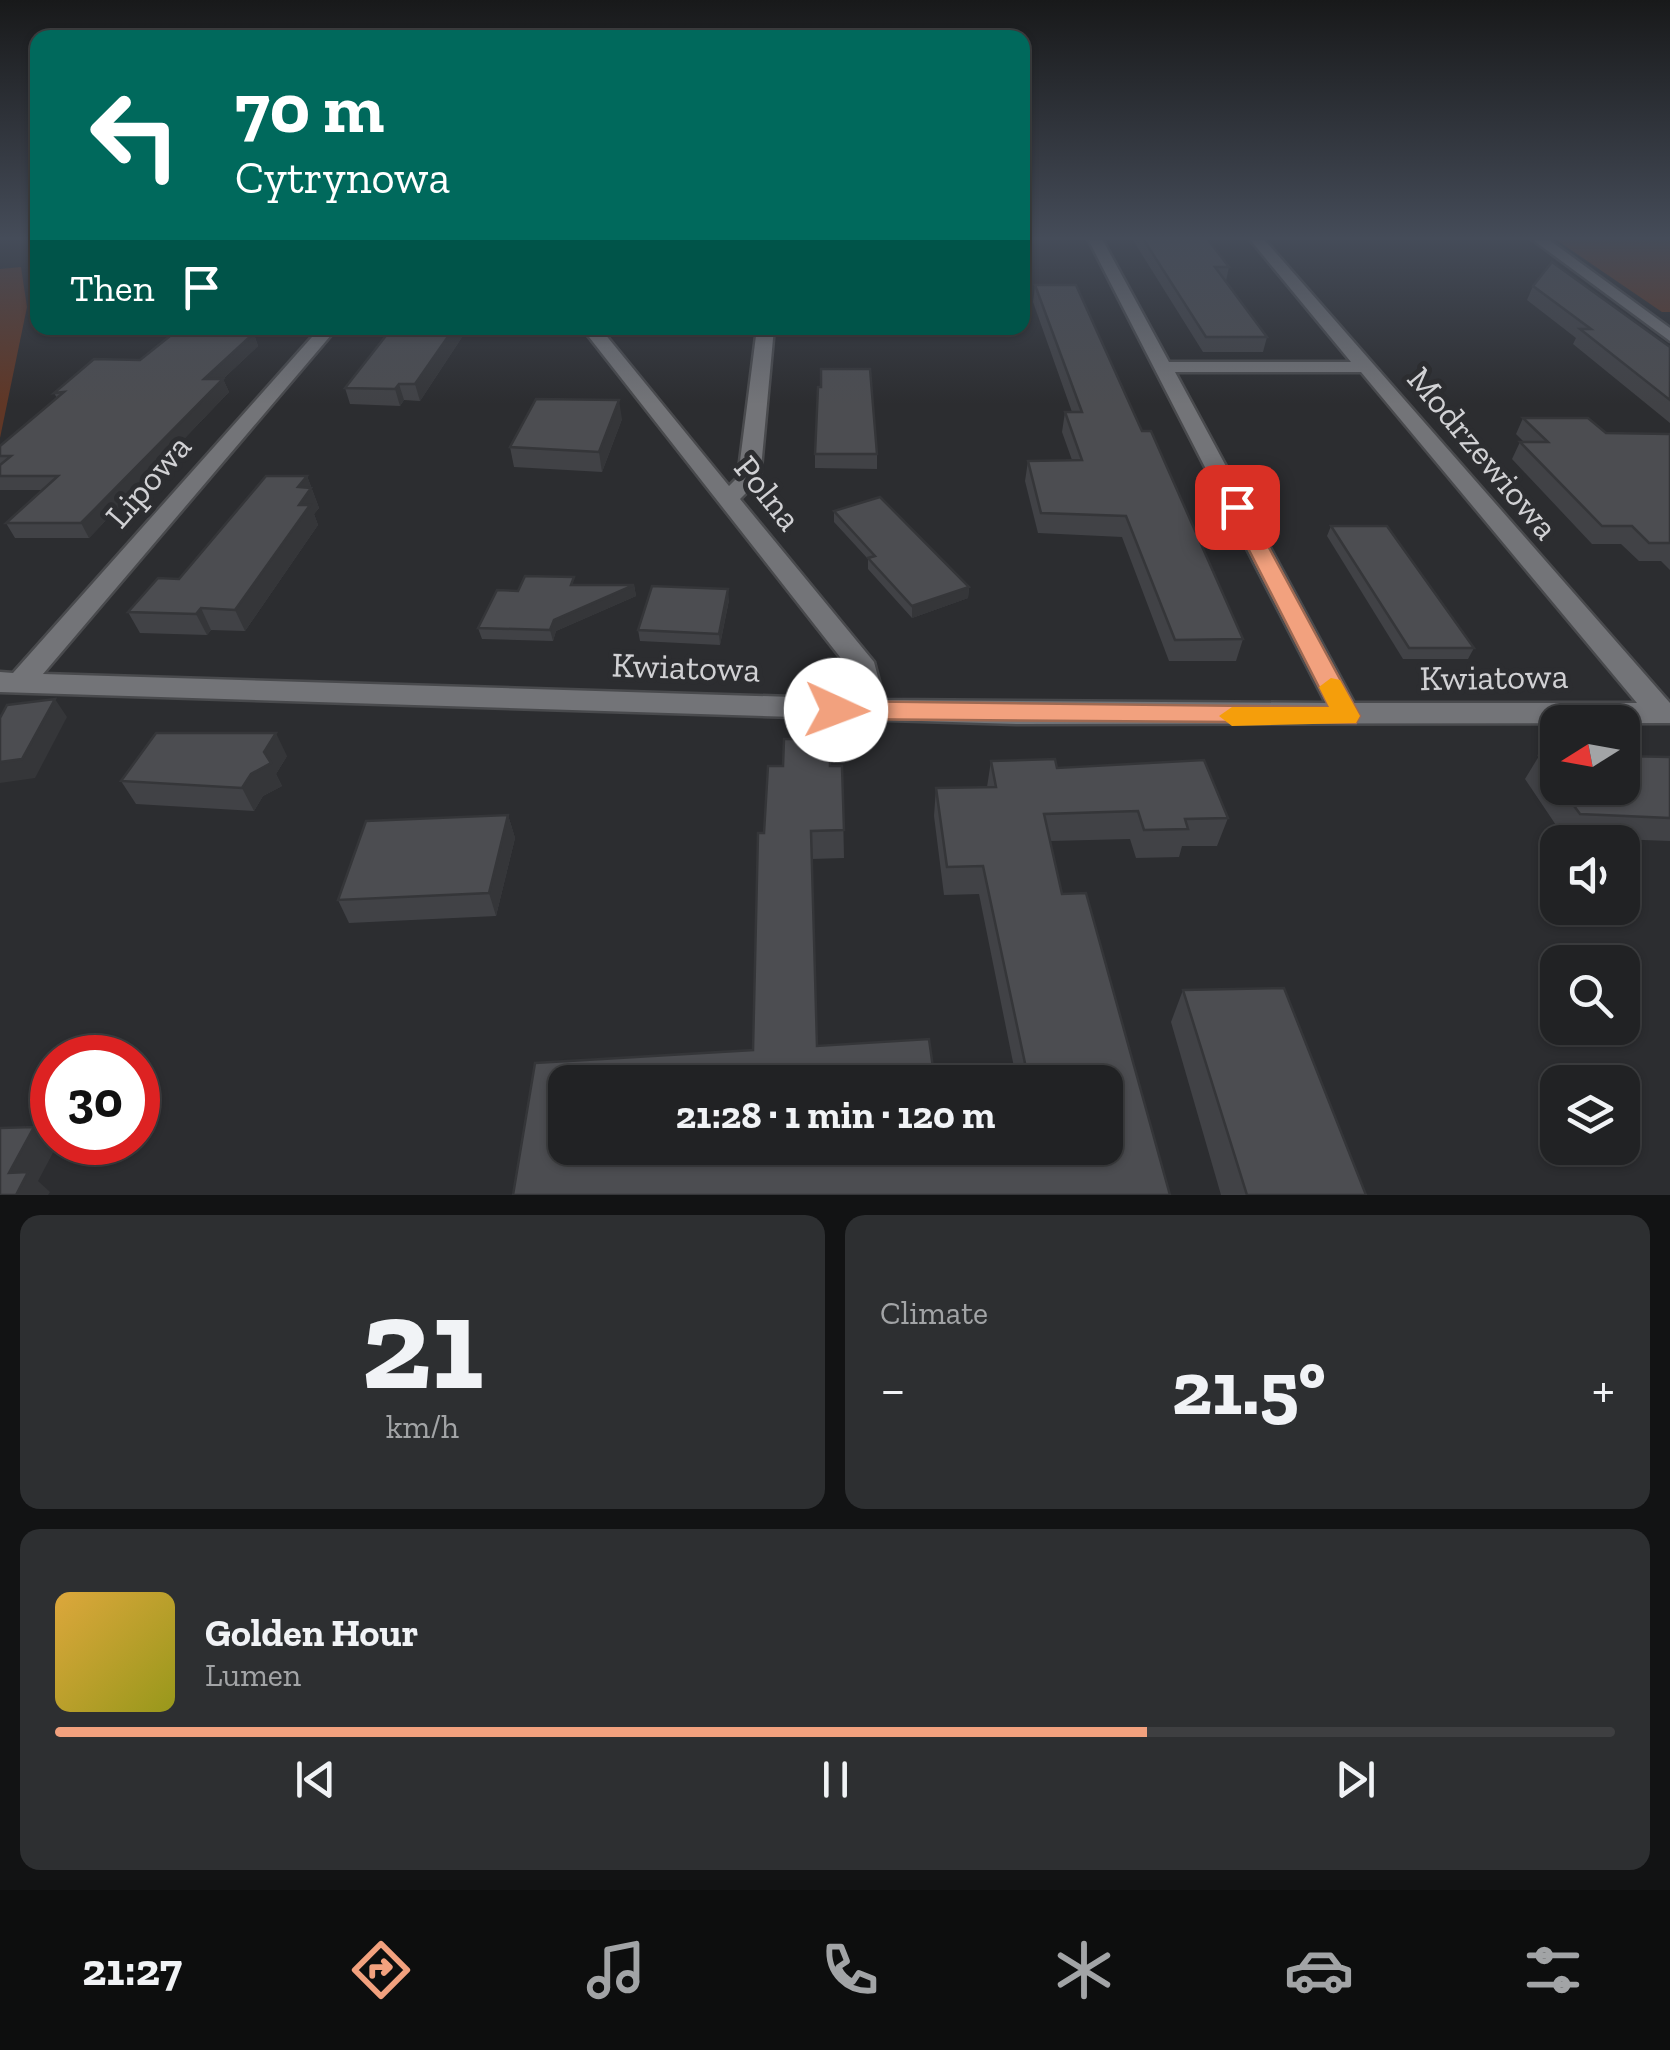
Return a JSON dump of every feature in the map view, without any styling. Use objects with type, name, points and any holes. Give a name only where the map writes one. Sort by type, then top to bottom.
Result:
[{"type":"street","points":[[1124,293],[1347,716]]},
{"type":"street","name":"Modrzewiowa","points":[[1304,293],[1665,713]]},
{"type":"street","points":[[1612,293],[1670,336]]},
{"type":"street","name":"Lipowa","points":[[10,682],[323,335]]},
{"type":"street","name":"Polna","points":[[597,335],[864,669],[872,711]]},
{"type":"street","points":[[728,499],[749,479],[765,335]]},
{"type":"street","points":[[1163,367],[1366,367]]},
{"type":"street","name":"Kwiatowa","points":[[10,682],[872,711],[1347,716],[1665,713]]},
{"type":"shaded area","points":[[0,293],[25,293],[27,307],[0,438]]},
{"type":"shaded area","points":[[1634,293],[1670,293],[1670,312],[1662,312]]},
{"type":"building","points":[[1038,293],[1080,293],[1142,431],[1151,431],[1243,639],[1175,640],[1126,516],[1041,513],[1028,461],[1082,460],[1065,412],[1082,412]]},
{"type":"building","points":[[1178,293],[1234,293],[1267,337],[1206,337]]},
{"type":"building","points":[[1542,293],[1595,293],[1670,347],[1670,400],[1580,329],[1591,329]]},
{"type":"building","points":[[171,335],[252,335],[204,379],[223,379],[81,523],[6,523],[58,476],[0,476],[0,465],[11,456],[0,456],[0,446],[64,392],[54,393],[94,359],[140,360]]},
{"type":"building","points":[[387,335],[449,335],[415,384],[399,384],[395,389],[345,388]]},
{"type":"building","points":[[821,369],[870,369],[877,454],[815,454]]},
{"type":"building","points":[[536,399],[619,400],[599,452],[510,447]]},
{"type":"building","points":[[1523,418],[1588,418],[1606,433],[1670,434],[1670,543],[1649,543],[1632,526],[1602,526],[1520,442],[1548,442]]},
{"type":"building","points":[[266,476],[307,476],[298,487],[311,488],[299,505],[310,505],[235,610],[201,608],[196,614],[128,612],[158,578],[179,579]]},
{"type":"building","points":[[880,497],[969,587],[912,606],[868,558],[875,556],[834,511]]},
{"type":"building","points":[[1331,526],[1387,526],[1474,648],[1409,648]]},
{"type":"building","points":[[525,576],[574,577],[571,585],[634,585],[554,620],[550,630],[478,628],[497,590],[518,591]]},
{"type":"building","points":[[652,586],[728,589],[719,634],[638,630]]},
{"type":"building","points":[[55,699],[22,759],[0,762],[0,718],[7,705]]},
{"type":"building","points":[[156,733],[276,733],[264,752],[271,763],[251,774],[242,788],[121,781]]},
{"type":"building","points":[[784,739],[830,739],[830,766],[842,766],[844,830],[811,831],[817,1046],[929,1039],[933,1065],[548,1065],[548,1165],[1123,1165],[1123,1065],[1025,1065],[983,866],[947,867],[936,788],[996,787],[991,761],[1055,759],[1057,768],[1204,760],[1228,818],[1185,819],[1188,829],[1144,830],[1138,811],[1044,814],[1062,894],[1086,893],[1170,1195],[513,1195],[535,1063],[753,1050],[758,833],[764,833],[768,766],[783,766]]},
{"type":"building","points":[[1640,756],[1670,757],[1670,818],[1580,814],[1573,805],[1640,805]]},
{"type":"building","points":[[508,815],[489,893],[338,900],[366,821]]},
{"type":"building","points":[[1284,988],[1366,1195],[1247,1195],[1183,990]]},
{"type":"building","points":[[30,1127],[30,1134],[9,1173],[28,1172],[16,1195],[0,1195],[0,1128]]},
{"type":"slow traffic","points":[[1232,716],[1347,716],[1331,687]]},
{"type":"route","points":[[836,710],[1347,716],[1237,507]]}]
